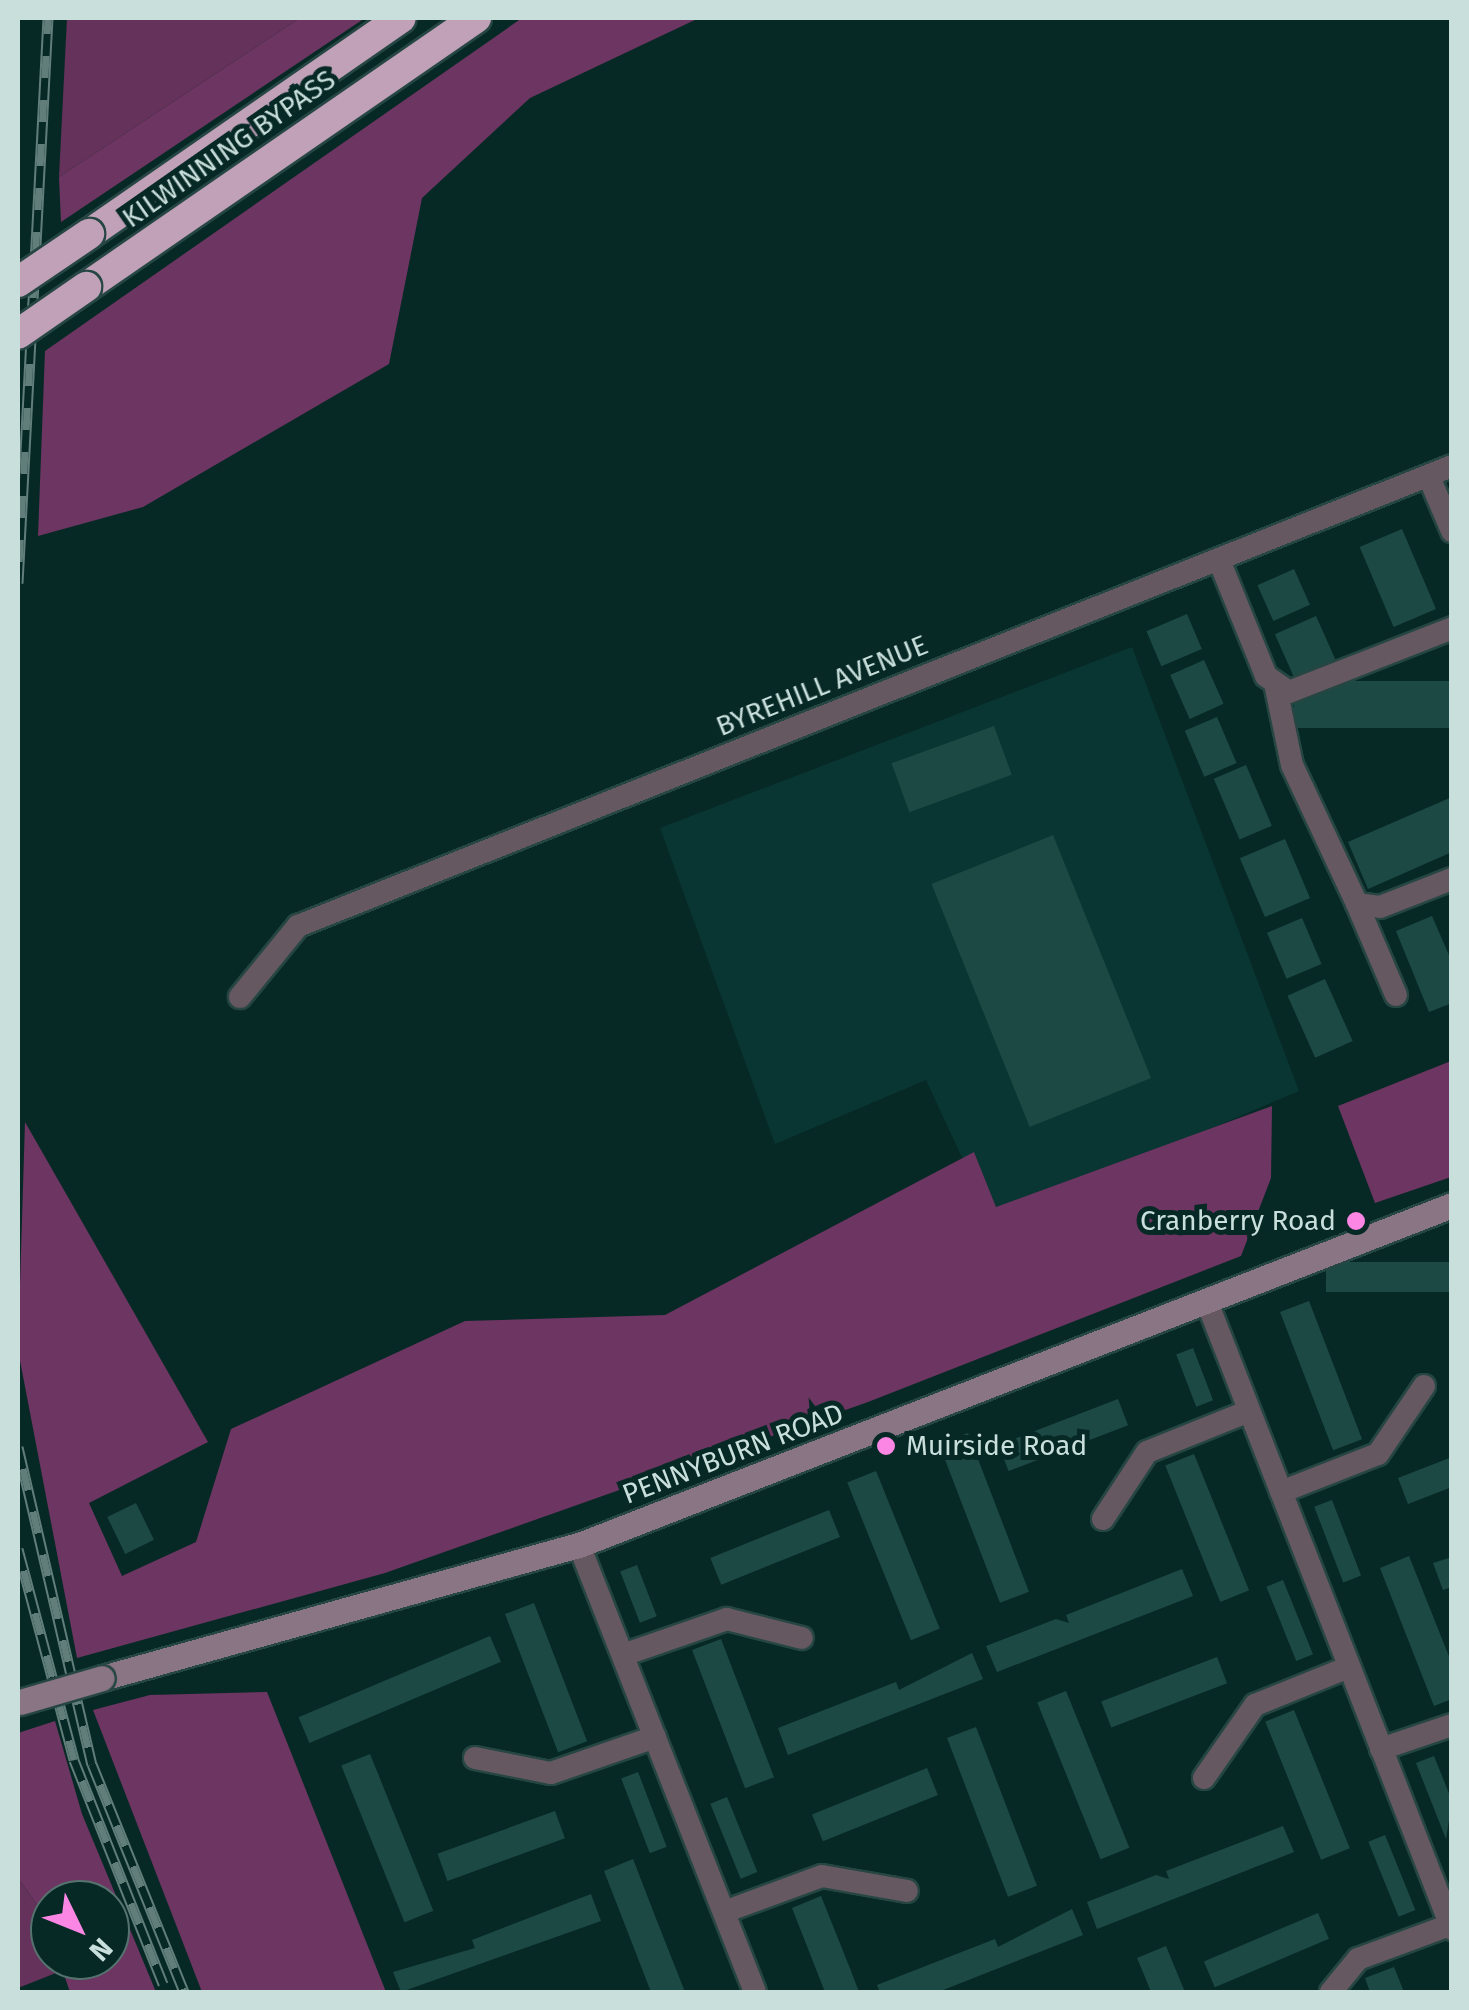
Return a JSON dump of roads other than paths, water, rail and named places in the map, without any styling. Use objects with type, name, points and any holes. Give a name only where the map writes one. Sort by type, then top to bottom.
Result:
[{"type":"highway","name":"KILWINNING BYPASS","points":[[18,282],[402,18]]},
{"type":"highway","name":"KILWINNING BYPASS","points":[[18,334],[476,18]]},
{"type":"street","name":"BYREHILL AVENUE","points":[[240,997],[298,926],[1452,466]]},
{"type":"street","points":[[1429,477],[1452,531]]},
{"type":"street","points":[[1219,560],[1276,688],[1298,781],[1396,995]]},
{"type":"street","points":[[1276,688],[1316,686],[1452,628]]},
{"type":"street","points":[[1357,904],[1380,908],[1452,879]]},
{"type":"street","name":"PENNYBURN ROAD","points":[[19,1702],[578,1545],[1452,1205]]},
{"type":"street","points":[[1207,1302],[1451,1927],[1358,1959],[1331,1992]]},
{"type":"street","points":[[1281,1492],[1378,1454],[1424,1386]]},
{"type":"street","points":[[1103,1519],[1152,1448],[1249,1411]]},
{"type":"street","points":[[578,1545],[755,1992]]},
{"type":"street","points":[[623,1655],[727,1619],[802,1638]]},
{"type":"street","points":[[1204,1778],[1255,1705],[1349,1667]]},
{"type":"street","points":[[1381,1749],[1452,1725]]},
{"type":"street","points":[[475,1758],[551,1774],[655,1737]]},
{"type":"street","points":[[724,1912],[822,1876],[907,1891]]},
{"type":"railway","points":[[18,583],[48,18]]},
{"type":"railway","points":[[18,1447],[92,1764],[184,1992]]},
{"type":"railway","points":[[18,1549],[74,1760],[163,1984]]},
{"type":"place","name":"Cranberry Road","points":[[1356,1221]]},
{"type":"place","name":"Muirside Road","points":[[886,1446]]}]
